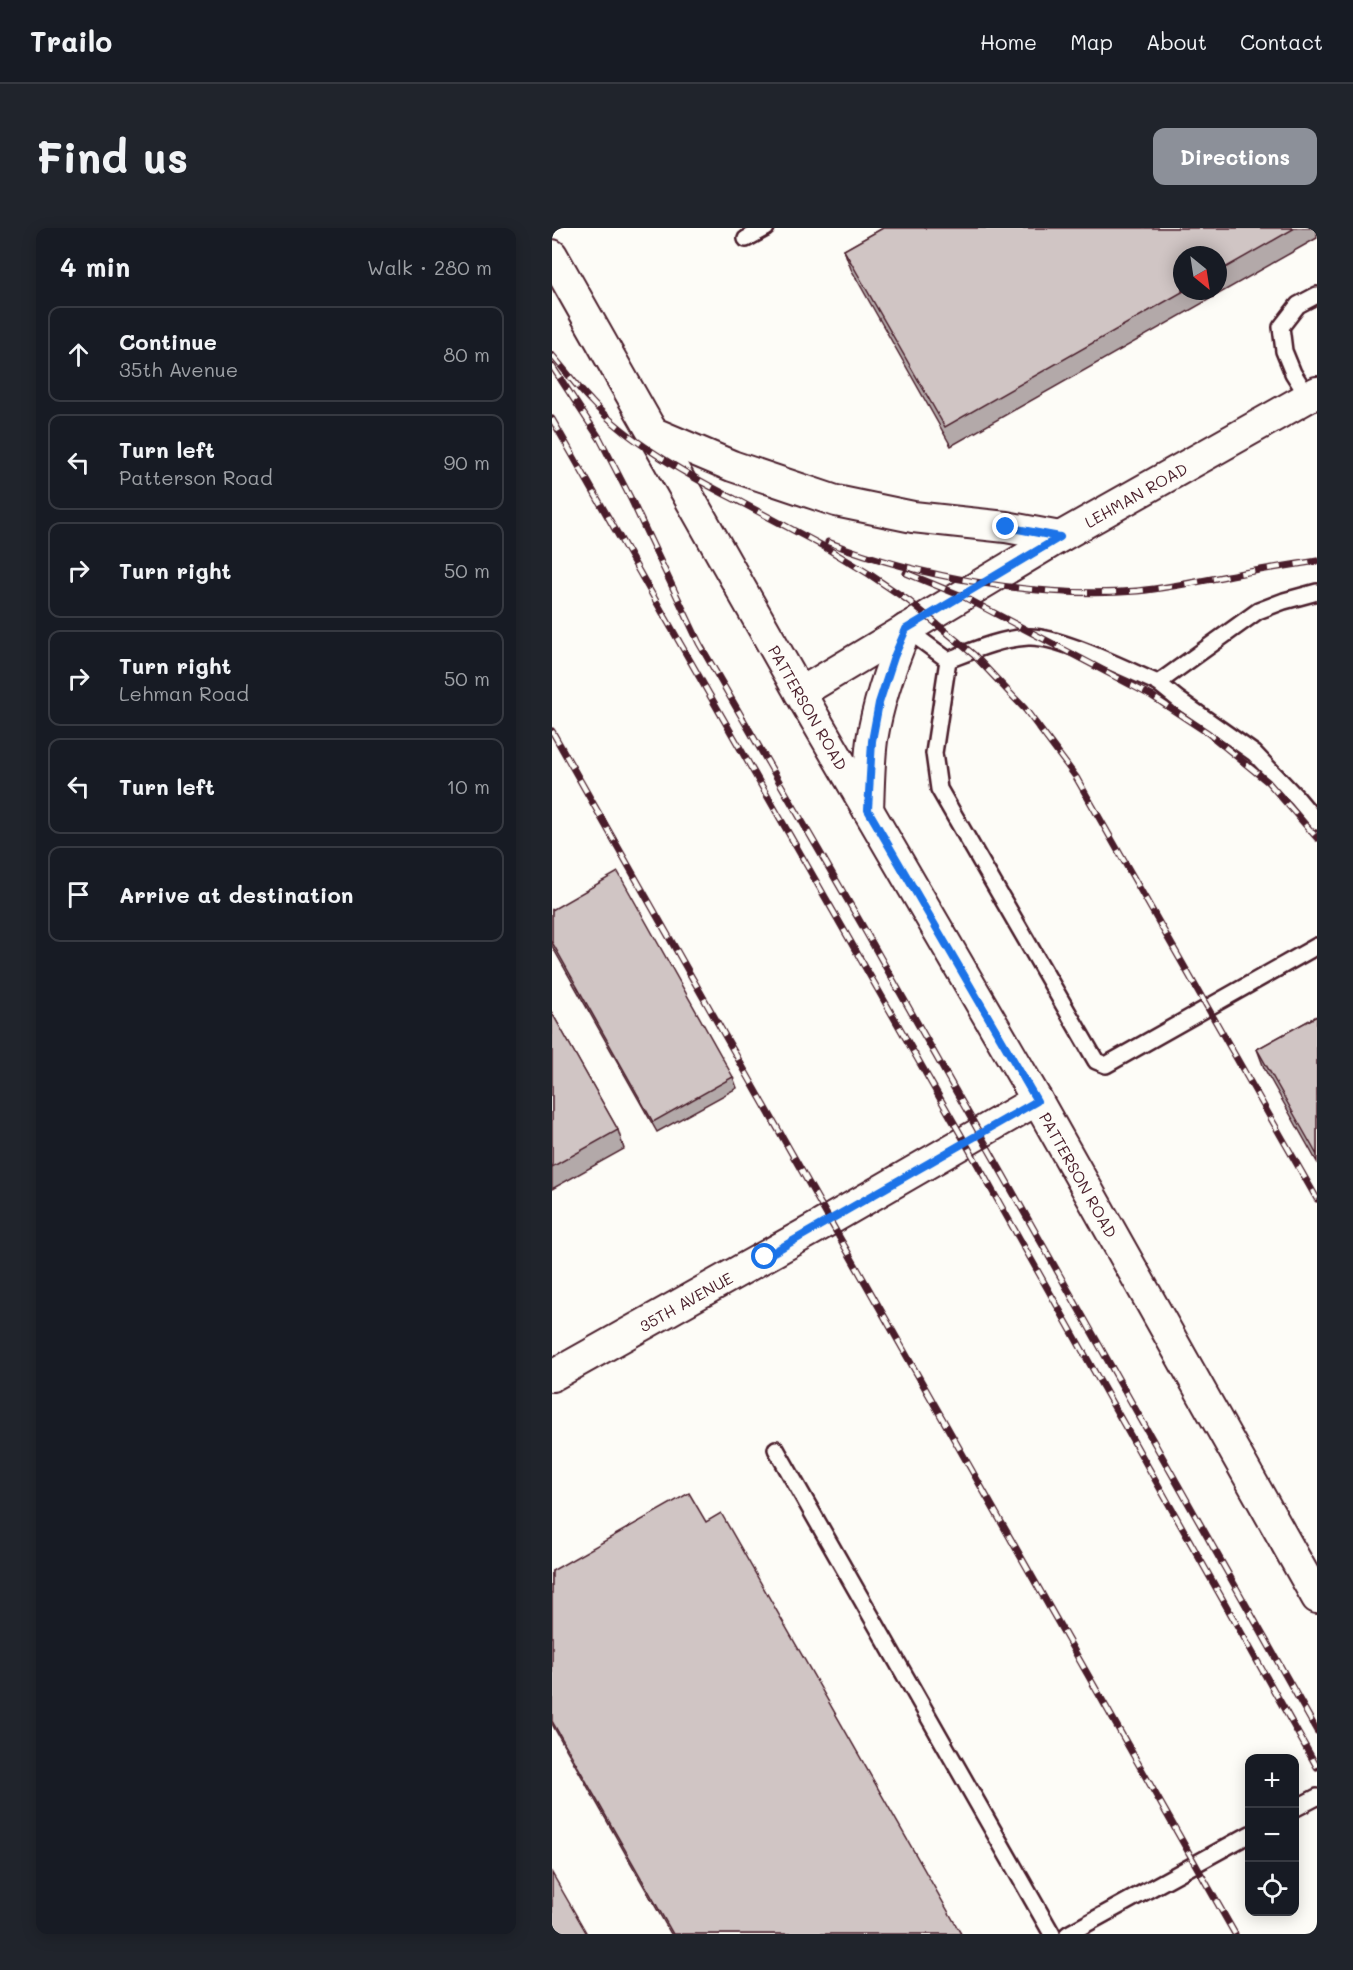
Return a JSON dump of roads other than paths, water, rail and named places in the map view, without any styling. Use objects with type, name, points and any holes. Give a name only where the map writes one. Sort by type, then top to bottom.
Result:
[{"type":"street","name":"PATTERSON ROAD","points":[[552,255],[868,810],[1037,1101],[1317,1598]]},
{"type":"street","name":"LEHMAN ROAD","points":[[801,693],[1060,537],[1313,394]]},
{"type":"street","points":[[654,432],[732,466],[836,501],[913,517],[1006,527],[1060,537]]},
{"type":"street","points":[[868,810],[872,741],[879,703],[906,629]]},
{"type":"street","name":"35TH AVENUE","points":[[552,1376],[1037,1101]]},
{"type":"lane","points":[[746,239],[766,228]]},
{"type":"lane","points":[[1313,394],[1293,373],[1284,351],[1281,327],[1298,304],[1317,295]]},
{"type":"lane","points":[[1158,683],[1258,611],[1317,592]]},
{"type":"lane","points":[[906,629],[948,660]]},
{"type":"lane","points":[[948,660],[996,642],[1030,637],[1067,645],[1158,683],[1254,753],[1317,822]]},
{"type":"lane","points":[[948,660],[934,753],[939,789],[1096,1061],[1106,1065],[1317,946]]},
{"type":"lane","points":[[776,1449],[1052,1934]]},
{"type":"lane","points":[[1296,1808],[1317,1797]]},
{"type":"lane","points":[[1068,1934],[1245,1837]]},
{"type":"railway","points":[[552,355],[586,396],[623,431],[661,458],[740,502]]},
{"type":"railway","points":[[552,366],[600,439],[699,643],[862,925],[1317,1731]]},
{"type":"railway","points":[[552,419],[965,1142],[1317,1767]]},
{"type":"railway","points":[[733,498],[823,546],[909,601],[974,655],[1025,709],[1076,777],[1317,1199]]},
{"type":"railway","points":[[828,542],[901,566],[940,575],[980,583],[1060,592],[1099,593],[1148,590],[1317,561]]},
{"type":"railway","points":[[906,573],[962,596],[1152,696],[1208,733],[1268,782],[1317,838]]},
{"type":"railway","points":[[552,731],[1235,1934]]}]
